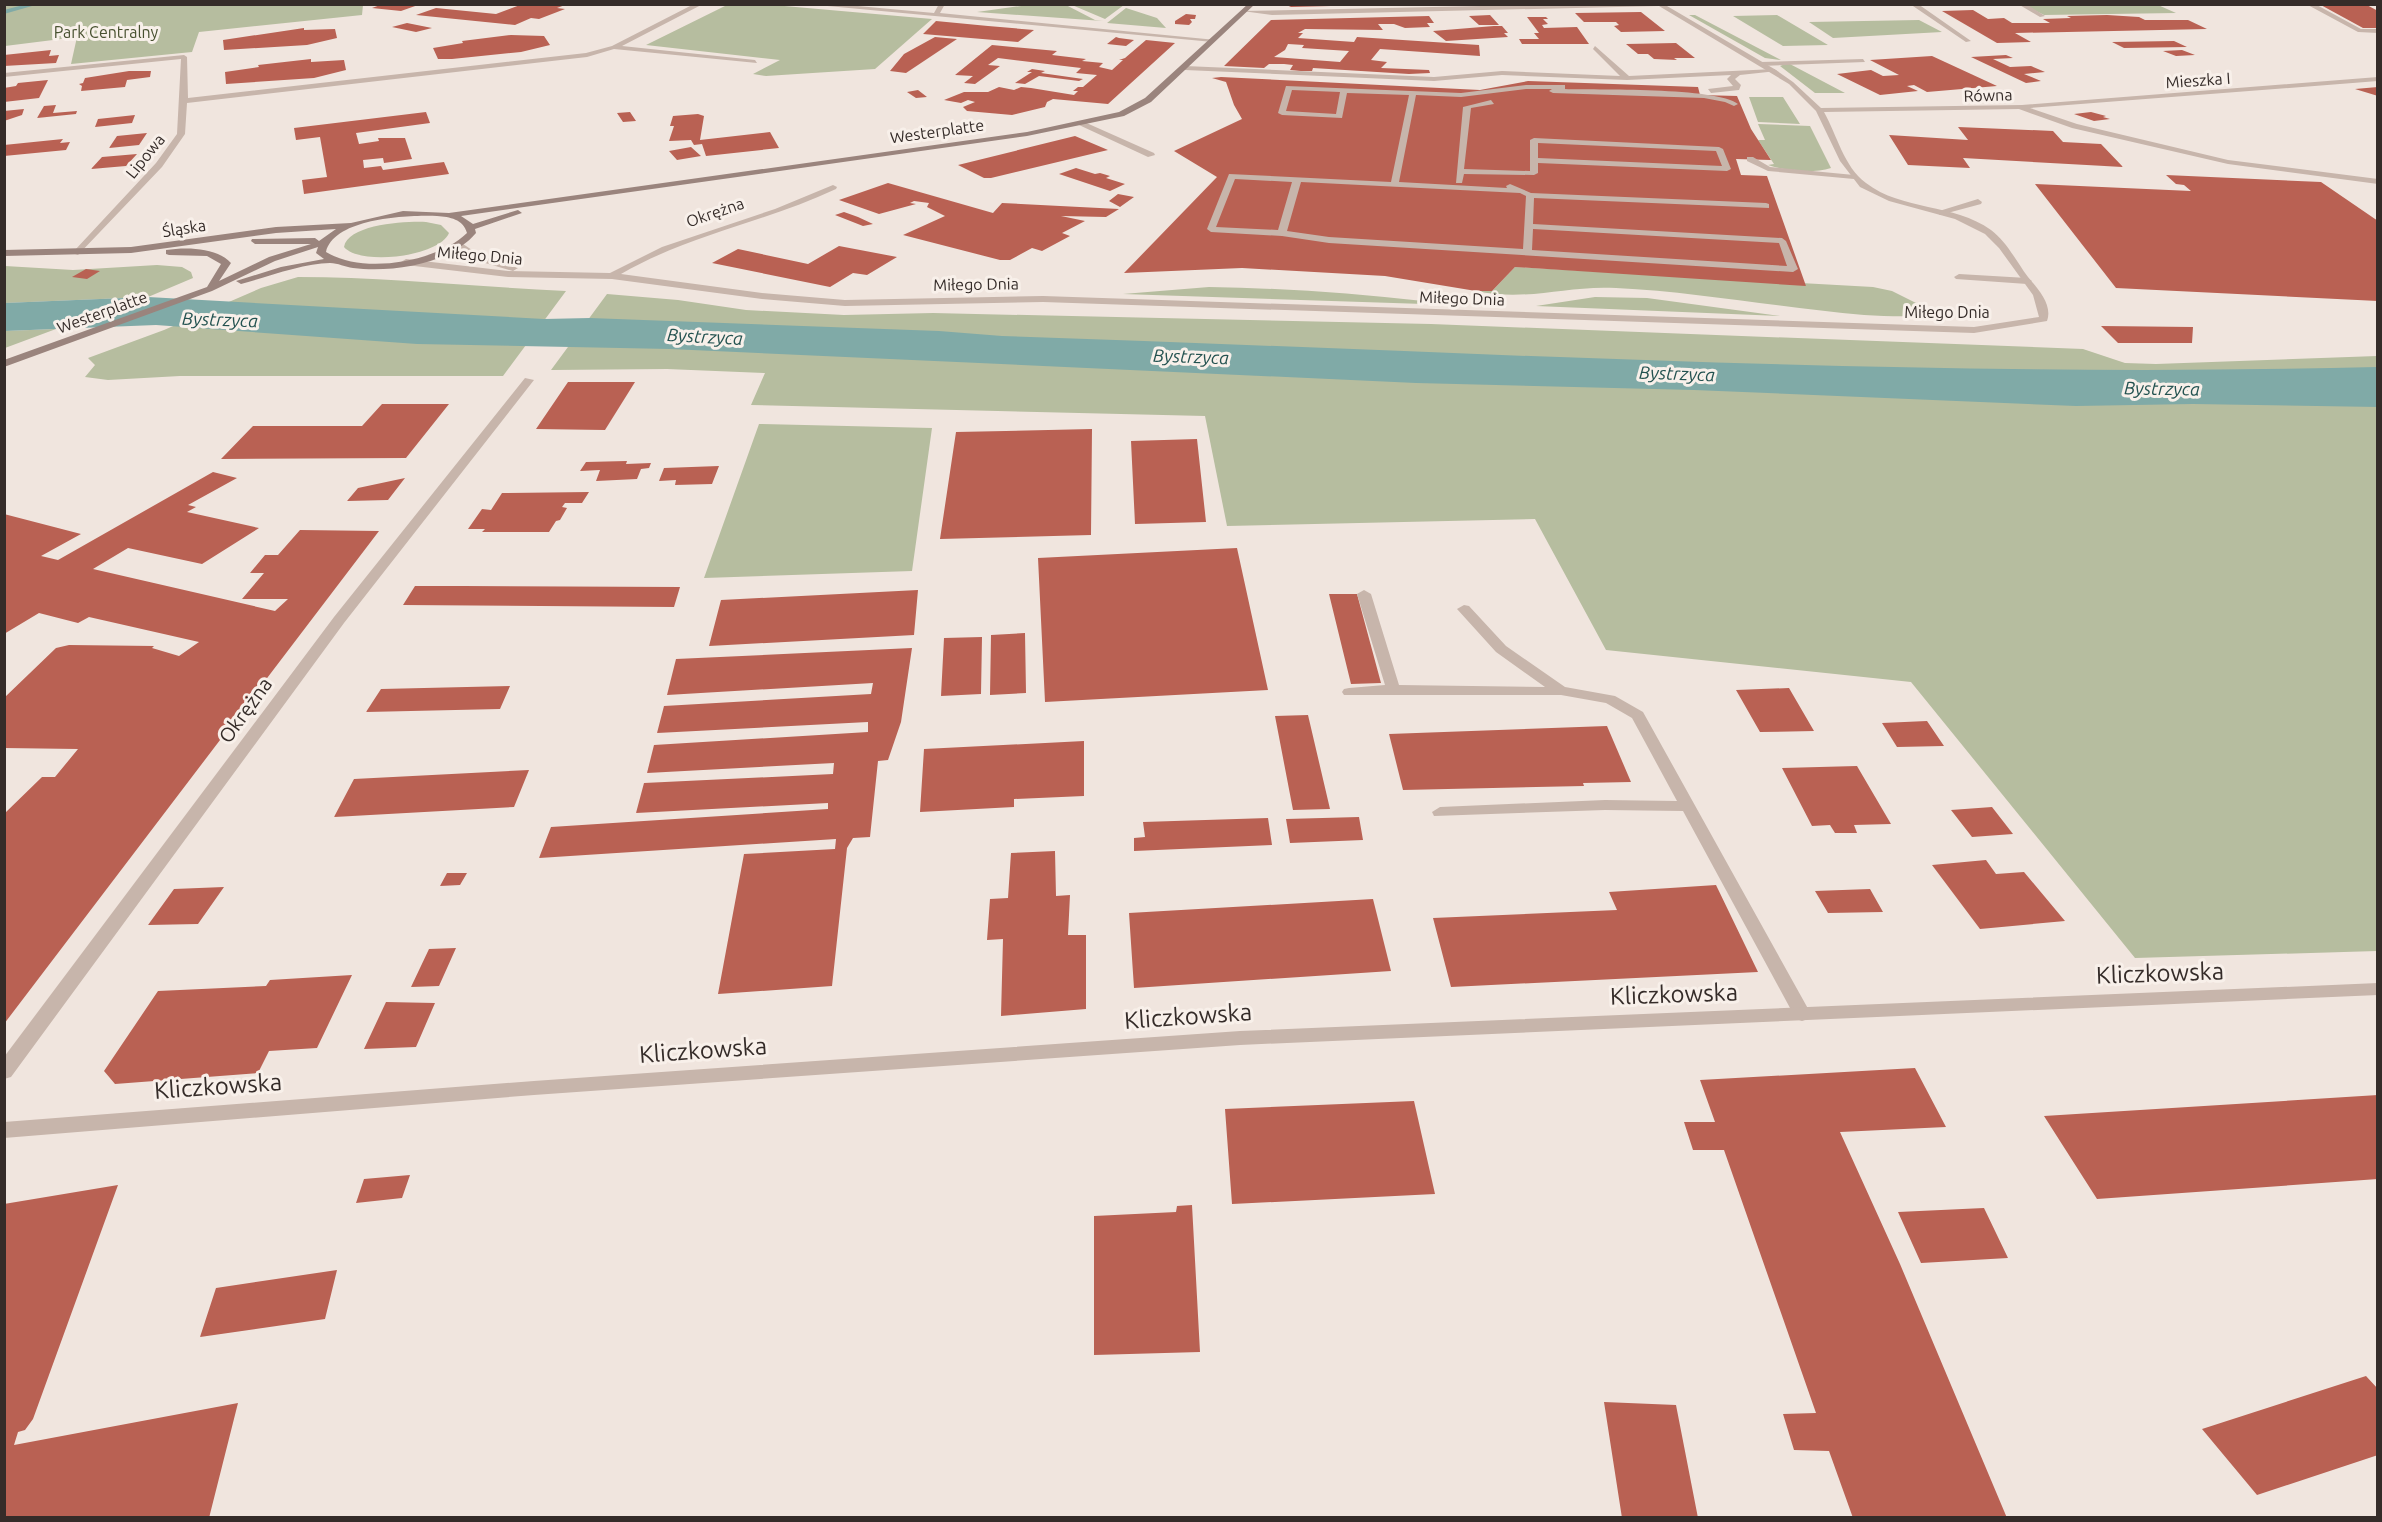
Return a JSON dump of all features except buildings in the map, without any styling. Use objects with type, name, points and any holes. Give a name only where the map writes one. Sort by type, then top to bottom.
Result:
[{"type":"street","points":[[184,101],[587,55],[614,47],[700,4]]},
{"type":"street","points":[[809,4],[1213,40]]},
{"type":"street","points":[[936,15],[942,4]]},
{"type":"street","name":"Westerplatte","points":[[209,289],[272,259],[323,242],[353,225],[403,214],[449,215],[1027,134],[1082,123],[1136,107],[1148,100],[1252,4]]},
{"type":"street","points":[[1245,11],[1272,13],[1688,4]]},
{"type":"street","points":[[1913,4],[1968,41]]},
{"type":"street","points":[[2021,4],[2042,16]]},
{"type":"street","points":[[2309,4],[2360,31],[2378,31]]},
{"type":"street","points":[[1660,5],[1791,83],[1819,110],[1854,177]]},
{"type":"street","points":[[614,47],[755,62]]},
{"type":"street","points":[[1595,48],[1627,78]]},
{"type":"street","name":"Lipowa","points":[[4,75],[184,57],[181,134],[159,165],[78,252]]},
{"type":"street","points":[[1761,64],[1863,61]]},
{"type":"street","points":[[1185,68],[1434,79],[1502,74],[1627,78],[1774,71]]},
{"type":"street","points":[[1700,92],[1736,88],[1737,85],[1731,79],[1737,74]]},
{"type":"street","name":"Mieszka I","points":[[2020,106],[2378,79]]},
{"type":"street","points":[[1344,90],[1339,116],[1282,113],[1289,88],[1482,94],[1526,87],[1562,87]]},
{"type":"street","points":[[1459,188],[1467,107],[1472,105],[1568,90],[1718,97],[1734,104]]},
{"type":"street","points":[[1394,185],[1413,93]]},
{"type":"street","name":"Równa","points":[[1819,110],[2020,106],[2075,126],[2228,162],[2378,182]]},
{"type":"street","points":[[1082,123],[1151,155]]},
{"type":"street","points":[[1460,171],[1534,173],[1534,160],[1534,140],[1719,149],[1726,169],[1534,160]]},
{"type":"street","points":[[1750,159],[1768,169],[1854,177]]},
{"type":"street","points":[[1510,174],[1510,186],[1530,195],[1766,206]]},
{"type":"street","points":[[1519,191],[1232,176],[1211,229],[1282,233],[1329,240],[1792,268],[1782,241],[1528,226]]},
{"type":"street","name":"Miłego Dnia","points":[[406,262],[485,273],[612,276],[762,296],[845,303],[1043,299],[1974,330],[2044,319],[2045,307],[1990,234],[1977,225],[1884,195],[1864,186],[1854,177]]},
{"type":"street","points":[[1282,233],[1297,180]]},
{"type":"street","name":"Okrężna","points":[[612,276],[650,254],[788,206],[833,187]]},
{"type":"street","name":"Westerplatte","points":[[472,227],[586,195]]},
{"type":"street","points":[[1527,251],[1530,195]]},
{"type":"street","points":[[1941,212],[1978,202]]},
{"type":"street","points":[[449,215],[465,220],[472,227],[468,239],[460,245]]},
{"type":"street","name":"Śląska","points":[[153,248],[265,231],[353,225]]},
{"type":"street","name":"Śląska","points":[[153,248],[264,240],[323,242]]},
{"type":"street","points":[[323,242],[321,252],[331,260]]},
{"type":"street","name":"Westerplatte","points":[[4,364],[209,289],[284,269],[331,260],[363,265],[406,262],[437,255],[460,245]]},
{"type":"street","name":"Miłego Dnia","points":[[460,245],[478,258],[552,275]]},
{"type":"street","points":[[4,253],[153,248]]},
{"type":"street","points":[[132,250],[200,253],[221,258],[226,263],[223,272],[209,289]]},
{"type":"street","points":[[1959,277],[2027,281]]},
{"type":"street","name":"Okrężna","points":[[4,1072],[339,620],[529,380]]},
{"type":"street","points":[[1364,594],[1393,689]]},
{"type":"street","points":[[1464,609],[1501,649],[1561,691]]},
{"type":"street","points":[[1349,692],[1393,689],[1561,691],[1610,699],[1638,715],[1802,1014]]},
{"type":"street","points":[[1440,812],[1605,805],[1688,806]]},
{"type":"street","name":"Kliczkowska","points":[[4,1130],[534,1088],[1240,1038],[2378,989]]},
{"type":"green space","name":"Park Centralny","points":[[363,4],[362,15],[199,32],[192,52],[71,64],[77,37],[5,46],[4,5]]},
{"type":"green space","points":[[729,4],[773,5],[932,19],[875,69],[766,76],[753,74],[780,60],[646,45]]},
{"type":"green space","points":[[1028,5],[1066,5],[1095,20],[1103,21],[977,12]]},
{"type":"green space","points":[[1072,5],[1124,5],[1105,19]]},
{"type":"green space","points":[[2024,5],[2158,5],[2176,13],[2044,15]]},
{"type":"green space","points":[[1126,8],[1157,18],[1166,28],[1107,23]]},
{"type":"green space","points":[[1689,15],[1695,15],[1781,60],[1765,58]]},
{"type":"green space","points":[[1777,15],[1828,45],[1783,46],[1733,16]]},
{"type":"green space","points":[[1919,20],[1942,32],[1833,38],[1809,22]]},
{"type":"green space","points":[[1788,63],[1845,93],[1815,93],[1780,66]]},
{"type":"green space","points":[[1749,97],[1783,97],[1800,124],[1758,122]]},
{"type":"green space","points":[[1758,124],[1810,126],[1831,168],[1799,171],[1768,165],[1774,164],[1758,140],[1765,140]]},
{"type":"green space","points":[[426,222],[441,225],[449,233],[431,248],[416,253],[399,256],[366,256],[353,253],[344,247],[348,239],[356,233],[379,225]]},
{"type":"green space","points":[[157,265],[182,267],[191,272],[193,278],[148,297],[5,303],[5,266],[73,270]]},
{"type":"green space","points":[[1515,267],[1873,287],[1892,291],[1942,316],[1864,315],[1616,288],[1513,295],[1476,291],[1492,291]]},
{"type":"green space","points":[[298,277],[399,280],[566,291],[503,376],[180,376],[108,380],[85,377],[95,365],[88,358],[164,330],[261,288]]},
{"type":"green space","points":[[1209,287],[1343,293],[1423,301],[1424,304],[1123,294]]},
{"type":"green space","points":[[607,294],[678,300],[746,310],[844,315],[933,313],[1431,324],[2083,349],[2125,363],[2156,364],[2377,356],[2377,951],[2135,958],[1911,682],[1606,650],[1535,519],[1227,526],[1205,416],[751,405],[765,373],[667,369],[551,370]]},
{"type":"green space","points":[[1595,297],[1647,298],[1780,316],[1536,306]]},
{"type":"green space","points":[[56,329],[5,348],[5,331]]},
{"type":"green space","points":[[759,424],[932,428],[912,571],[704,578]]},
{"type":"water","name":"Bystrzyca","points":[[148,297],[544,319],[590,318],[939,331],[1002,336],[1690,362],[2033,369],[2205,370],[2377,367],[2378,407],[2193,404],[2076,406],[1694,390],[1416,383],[670,349],[417,344],[156,325],[5,331],[4,303]]},
{"type":"waterway","points":[[4,12],[36,4]]}]
